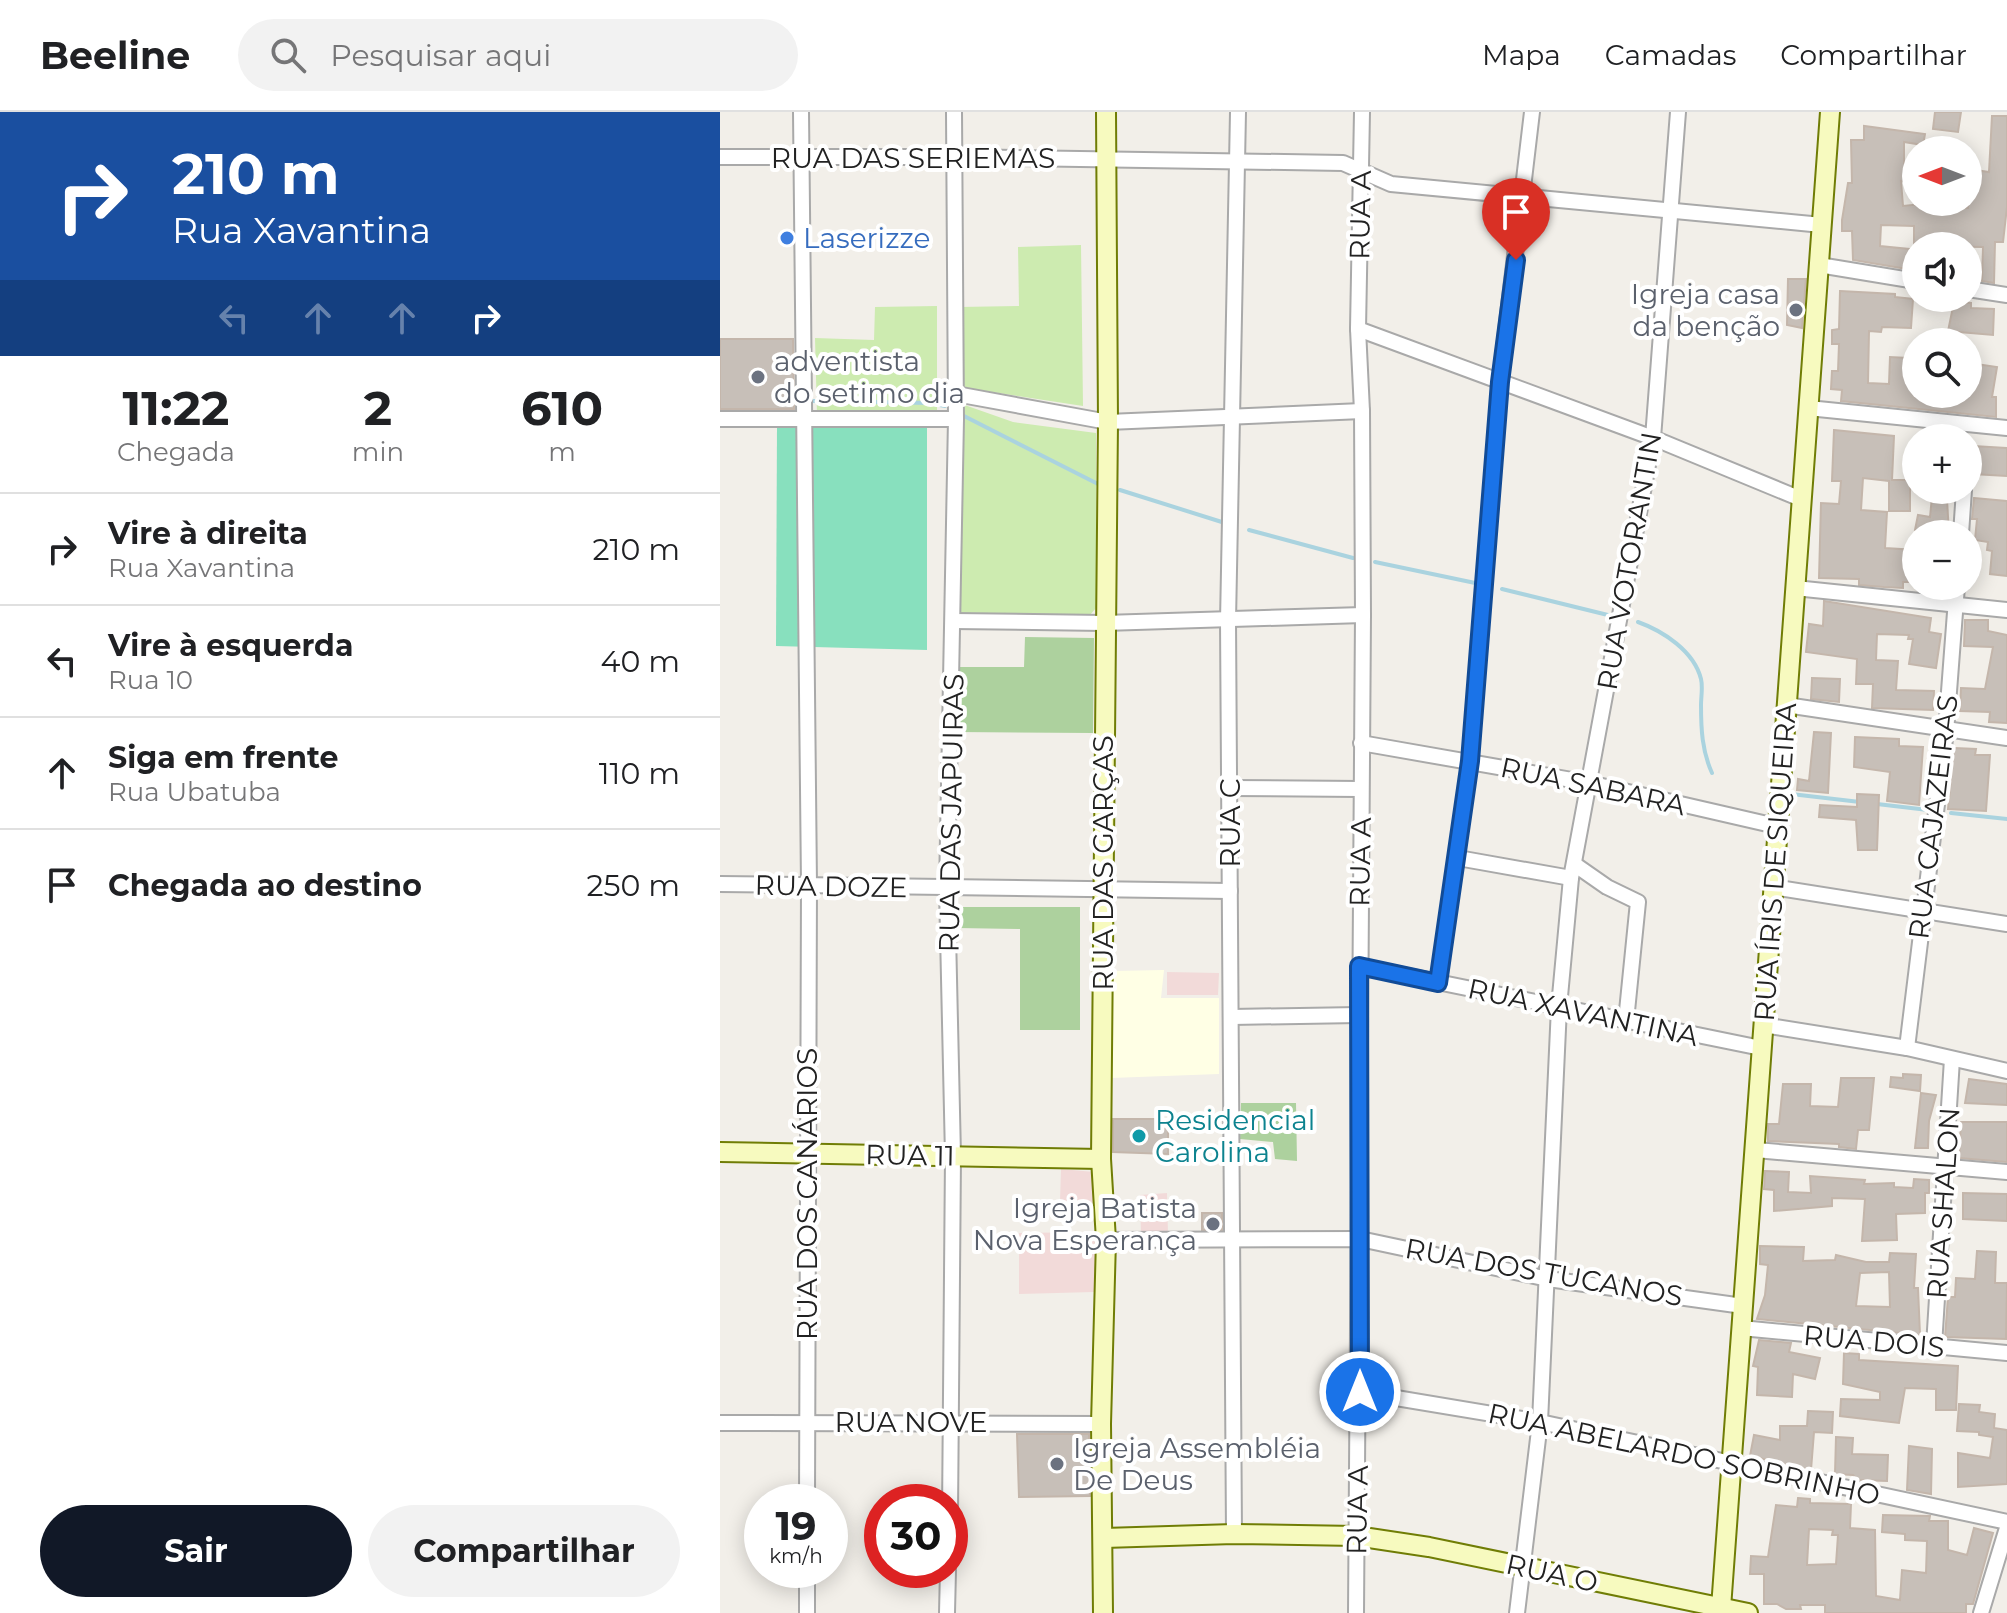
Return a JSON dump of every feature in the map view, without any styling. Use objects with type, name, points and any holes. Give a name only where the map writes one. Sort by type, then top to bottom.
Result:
[{"type":"street","name":"RUA DOS CANÁRIOS","points":[[801,112],[809,885],[807,1484]]},
{"type":"street","name":"RUA DAS JAPUIRAS","points":[[951,1484],[953,1156],[947,889],[956,419],[954,112]]},
{"type":"street","name":"RUA DAS GARÇAS","points":[[1103,1613],[1101,1424],[1106,1240],[1101,1159],[1108,422],[1106,112]]},
{"type":"street","name":"RUA C","points":[[1234,1534],[1228,621],[1238,112]]},
{"type":"street","name":"RUA A","points":[[1356,1613],[1360,1392],[1359,966],[1363,615],[1362,411],[1358,329],[1362,112]]},
{"type":"street","points":[[1438,983],[1470,761],[1500,382],[1532,112]]},
{"type":"street","name":"RUA VOTORANTIN","points":[[1517,1613],[1540,1422],[1559,1007],[1572,871],[1653,438],[1678,112]]},
{"type":"street","name":"RUA ÍRIS DE SIQUEIRA","points":[[1721,1610],[1830,112]]},
{"type":"street","name":"RUA DAS SERIEMAS","points":[[720,157],[1107,158],[1343,163],[1361,168],[1391,184],[1822,225]]},
{"type":"street","points":[[1819,265],[1902,279]]},
{"type":"street","points":[[1982,291],[2007,295]]},
{"type":"street","points":[[1358,329],[1653,438],[1801,499]]},
{"type":"street","points":[[956,394],[1108,422],[1362,411]]},
{"type":"street","points":[[1808,408],[1919,424]]},
{"type":"street","points":[[1982,430],[2007,428],[2007,417]]},
{"type":"street","points":[[720,419],[956,419]]},
{"type":"street","points":[[1795,588],[2007,610]]},
{"type":"street","name":"RUA CAJAZEIRAS","points":[[1907,1048],[1946,731],[1955,600]]},
{"type":"street","points":[[953,621],[1104,623],[1363,615]]},
{"type":"street","points":[[1786,705],[2007,738]]},
{"type":"street","name":"RUA SABARA","points":[[1361,743],[1589,783],[1776,826]]},
{"type":"street","points":[[1230,788],[1360,789]]},
{"type":"street","points":[[1458,858],[1572,871],[1638,902],[1626,1021]]},
{"type":"street","name":"RUA DOZE","points":[[720,884],[1230,891]]},
{"type":"street","points":[[1772,887],[2007,924]]},
{"type":"street","name":"RUA XAVANTINA","points":[[1359,966],[1761,1048]]},
{"type":"street","points":[[1232,1017],[1359,1015]]},
{"type":"street","points":[[1763,1025],[1907,1048],[2007,1071]]},
{"type":"street","name":"RUA SHALON","points":[[1934,1346],[1952,1059]]},
{"type":"street","points":[[1756,1150],[2007,1172]]},
{"type":"street","name":"RUA 11","points":[[720,1152],[1101,1159]]},
{"type":"street","name":"RUA DOS TUCANOS","points":[[1106,1240],[1360,1239],[1548,1279],[1743,1306]]},
{"type":"street","name":"RUA DOIS","points":[[1741,1328],[2007,1353]]},
{"type":"street","name":"RUA ABELARDO SOBRINHO","points":[[1360,1392],[1540,1422],[2007,1522]]},
{"type":"street","name":"RUA NOVE","points":[[720,1423],[1101,1424]]},
{"type":"street","points":[[1981,1613],[2007,1528]]},
{"type":"street","name":"RUA O","points":[[1104,1538],[1234,1534],[1356,1536],[1748,1613]]},
{"type":"street","points":[[807,1588],[807,1613]]},
{"type":"street","points":[[947,1613],[948,1588]]},
{"type":"shaded area","points":[[1164,970],[1161,998],[1219,998],[1219,1074],[1111,1078],[1112,971]]},
{"type":"shaded area","points":[[1167,972],[1219,973],[1218,995],[1167,995]]},
{"type":"shaded area","points":[[1061,1169],[1094,1172],[1094,1203],[1060,1201]]},
{"type":"shaded area","points":[[1167,1193],[1168,1235],[1141,1236],[1140,1195]]},
{"type":"shaded area","points":[[1094,1232],[1098,1240],[1098,1284],[1094,1292],[1019,1294],[1019,1233]]},
{"type":"green space","points":[[1081,245],[1083,406],[960,387],[959,307],[1019,306],[1018,247]]},
{"type":"green space","points":[[937,306],[937,415],[817,415],[815,338],[874,340],[875,307]]},
{"type":"green space","points":[[959,403],[1013,422],[1096,433],[1096,608],[1090,615],[958,613]]},
{"type":"green space","points":[[927,423],[927,650],[776,646],[777,426]]},
{"type":"green space","points":[[1025,637],[1094,638],[1093,733],[957,732],[957,667],[1024,667]]},
{"type":"green space","points":[[957,907],[1080,907],[1080,1030],[1020,1030],[1020,929],[957,928]]},
{"type":"green space","points":[[1241,1103],[1296,1103],[1297,1161],[1275,1159],[1273,1142],[1240,1139]]},
{"type":"building","points":[[1935,112],[1961,112],[1958,132],[1933,129]]},
{"type":"building","points":[[1992,116],[2007,116],[2007,207],[2003,242],[1995,242],[1994,283],[1982,281],[1982,232],[1914,232],[1914,226],[1881,225],[1880,246],[1902,248],[1902,268],[1853,260],[1852,231],[1842,231],[1842,220],[1848,183],[1852,183],[1851,140],[1864,140],[1864,126],[1925,134],[1902,136],[1902,216],[1982,216],[1982,171],[1989,172]]},
{"type":"building","name":"Igreja casa da benção","points":[[1788,279],[1806,279],[1802,328],[1787,325]]},
{"type":"building","points":[[1840,291],[1895,294],[1895,297],[1902,298],[1902,312],[1912,312],[1911,328],[1882,327],[1881,332],[1869,331],[1868,383],[1889,384],[1890,357],[1902,358],[1902,407],[1841,401],[1842,390],[1831,389],[1832,371],[1838,371],[1839,344],[1832,344],[1832,330],[1839,329]]},
{"type":"building","points":[[1994,309],[1993,335],[1982,334],[1982,328],[1949,328],[1952,312]]},
{"type":"building","name":"adventista do setimo dia","points":[[720,339],[793,339],[794,409],[720,409]]},
{"type":"building","points":[[1982,365],[1997,367],[1992,397],[1996,397],[1996,417],[1909,408],[1982,408]]},
{"type":"building","points":[[1834,430],[1894,436],[1892,480],[1902,480],[1902,504],[1910,504],[1910,511],[1889,511],[1889,481],[1863,478],[1861,510],[1887,512],[1885,548],[1902,549],[1902,588],[1859,585],[1859,579],[1819,578],[1821,503],[1839,504],[1841,481],[1832,481]]},
{"type":"building","points":[[1982,447],[2007,448],[2007,476],[1982,475]]},
{"type":"building","points":[[1982,499],[2007,501],[2007,576],[1990,574],[1992,551],[1987,550],[1988,542],[1982,541],[1982,520],[1972,519],[1973,504],[1982,504]]},
{"type":"building","points":[[1931,504],[1947,504],[1948,520],[1917,520],[1918,515],[1930,517]]},
{"type":"building","points":[[1824,601],[1931,618],[1929,632],[1941,634],[1936,668],[1909,664],[1913,639],[1908,639],[1909,635],[1877,634],[1876,660],[1898,661],[1896,690],[1934,691],[1933,710],[1872,708],[1873,684],[1856,684],[1857,659],[1806,652],[1809,624],[1823,626]]},
{"type":"building","points":[[1965,620],[1988,620],[1988,631],[2007,635],[2007,723],[1989,722],[1990,712],[1960,711],[1961,688],[1985,689],[1993,647],[1964,646]]},
{"type":"building","points":[[1812,678],[1840,679],[1839,702],[1811,699]]},
{"type":"building","points":[[1814,732],[1831,733],[1828,793],[1797,790],[1798,779],[1809,781]]},
{"type":"building","points":[[1855,737],[1899,739],[1899,746],[1923,747],[1919,805],[1887,801],[1890,772],[1854,767]]},
{"type":"building","points":[[1954,748],[1976,749],[1975,755],[1990,755],[1986,811],[1948,809]]},
{"type":"building","points":[[1857,794],[1879,795],[1877,850],[1858,850],[1856,820],[1819,817],[1820,805],[1857,807]]},
{"type":"building","points":[[1903,1074],[1921,1075],[1920,1091],[1890,1087],[1891,1077],[1903,1078]]},
{"type":"building","points":[[1841,1078],[1874,1078],[1869,1130],[1858,1130],[1856,1149],[1839,1147],[1839,1144],[1768,1141],[1768,1124],[1779,1124],[1783,1084],[1811,1084],[1810,1106],[1838,1107]]},
{"type":"building","points":[[1969,1079],[2007,1084],[2007,1105],[1965,1103]]},
{"type":"building","points":[[1921,1093],[1936,1095],[1929,1121],[1928,1148],[1915,1148]]},
{"type":"building","name":"Residencial Carolina","points":[[1113,1119],[1168,1119],[1168,1154],[1113,1152]]},
{"type":"building","points":[[1961,1122],[2007,1122],[2007,1162],[1959,1158]]},
{"type":"building","points":[[1765,1171],[1789,1172],[1788,1192],[1811,1193],[1810,1176],[1865,1180],[1864,1184],[1894,1183],[1894,1187],[1913,1188],[1914,1179],[1929,1180],[1929,1193],[1925,1193],[1925,1213],[1896,1214],[1897,1240],[1862,1241],[1865,1199],[1832,1198],[1832,1206],[1774,1211],[1774,1190],[1764,1189]]},
{"type":"building","points":[[1963,1193],[2007,1194],[2007,1221],[1963,1219]]},
{"type":"building","name":"Igreja Batista Nova Esperança","points":[[1202,1213],[1222,1213],[1222,1230],[1202,1230]]},
{"type":"building","points":[[1760,1246],[1804,1247],[1803,1261],[1835,1260],[1836,1255],[1866,1262],[1889,1262],[1890,1253],[1916,1254],[1914,1288],[1918,1288],[1920,1335],[1757,1319],[1765,1295],[1768,1265],[1760,1264]],"holes":[[[1889,1272],[1890,1307],[1856,1306],[1860,1273]]]},
{"type":"building","points":[[1977,1251],[1996,1252],[1995,1283],[2007,1283],[2006,1339],[1945,1337],[1948,1297],[1955,1297],[1956,1278],[1975,1279]]},
{"type":"building","points":[[1759,1340],[1791,1343],[1789,1352],[1820,1358],[1815,1379],[1793,1374],[1792,1397],[1757,1395],[1758,1367],[1753,1366]]},
{"type":"building","points":[[1844,1353],[1859,1354],[1859,1360],[1958,1366],[1956,1410],[1936,1410],[1936,1389],[1905,1388],[1899,1423],[1840,1416],[1841,1399],[1880,1400],[1880,1392],[1843,1384]]},
{"type":"building","points":[[1959,1404],[1980,1405],[1979,1412],[1995,1414],[1994,1428],[2007,1430],[2007,1484],[1958,1487],[1958,1453],[1990,1458],[1993,1437],[1979,1435],[1979,1432],[1957,1431]]},
{"type":"building","points":[[1808,1411],[1833,1412],[1832,1433],[1814,1432],[1811,1470],[1750,1456],[1754,1435],[1780,1440],[1780,1426],[1807,1426]]},
{"type":"building","name":"Igreja Assembléia De Deus","points":[[1017,1434],[1089,1434],[1090,1496],[1019,1497]]},
{"type":"building","points":[[1836,1437],[1853,1438],[1852,1454],[1888,1455],[1887,1481],[1858,1480],[1853,1475],[1835,1474]]},
{"type":"building","points":[[1909,1446],[1932,1449],[1931,1494],[1907,1490]]},
{"type":"building","points":[[1798,1498],[1810,1499],[1810,1503],[1851,1504],[1850,1528],[1875,1530],[1876,1596],[1900,1600],[1902,1570],[1926,1573],[1927,1541],[1905,1540],[1905,1534],[1882,1532],[1883,1515],[1930,1516],[1929,1521],[1948,1521],[1948,1550],[1967,1555],[1974,1528],[1993,1533],[1973,1604],[1966,1604],[1966,1613],[1825,1613],[1825,1605],[1800,1605],[1801,1609],[1786,1609],[1777,1604],[1764,1604],[1764,1574],[1750,1574],[1751,1556],[1768,1557],[1776,1505],[1797,1507]],"holes":[[[1809,1529],[1833,1530],[1832,1535],[1838,1535],[1836,1564],[1807,1565]]]},
{"type":"waterway","points":[[812,401],[945,406]]},
{"type":"waterway","points":[[964,416],[1098,484]]},
{"type":"waterway","points":[[1120,490],[1225,523]]},
{"type":"waterway","points":[[1249,530],[1353,558]]},
{"type":"waterway","points":[[1375,562],[1480,584]]},
{"type":"waterway","points":[[1502,589],[1616,617]]},
{"type":"waterway","points":[[1638,622],[1676,643],[1697,669],[1702,685],[1703,740],[1712,773]]},
{"type":"waterway","points":[[1791,794],[1860,802]]},
{"type":"waterway","points":[[1877,804],[1928,810]]},
{"type":"waterway","points":[[1951,813],[2007,819]]},
{"type":"place","name":"Laserizze","points":[[787,238]]},
{"type":"place","name":"Igreja casa da benção","points":[[1796,310]]},
{"type":"place","name":"adventista do setimo dia","points":[[758,377]]},
{"type":"place","name":"Residencial Carolina","points":[[1139,1136]]},
{"type":"place","name":"Igreja Batista Nova Esperança","points":[[1213,1224]]},
{"type":"place","name":"Igreja Assembléia De Deus","points":[[1057,1464]]},
{"type":"route","points":[[1360,1392],[1359,966],[1438,983],[1470,761],[1500,382],[1516,260]]}]
